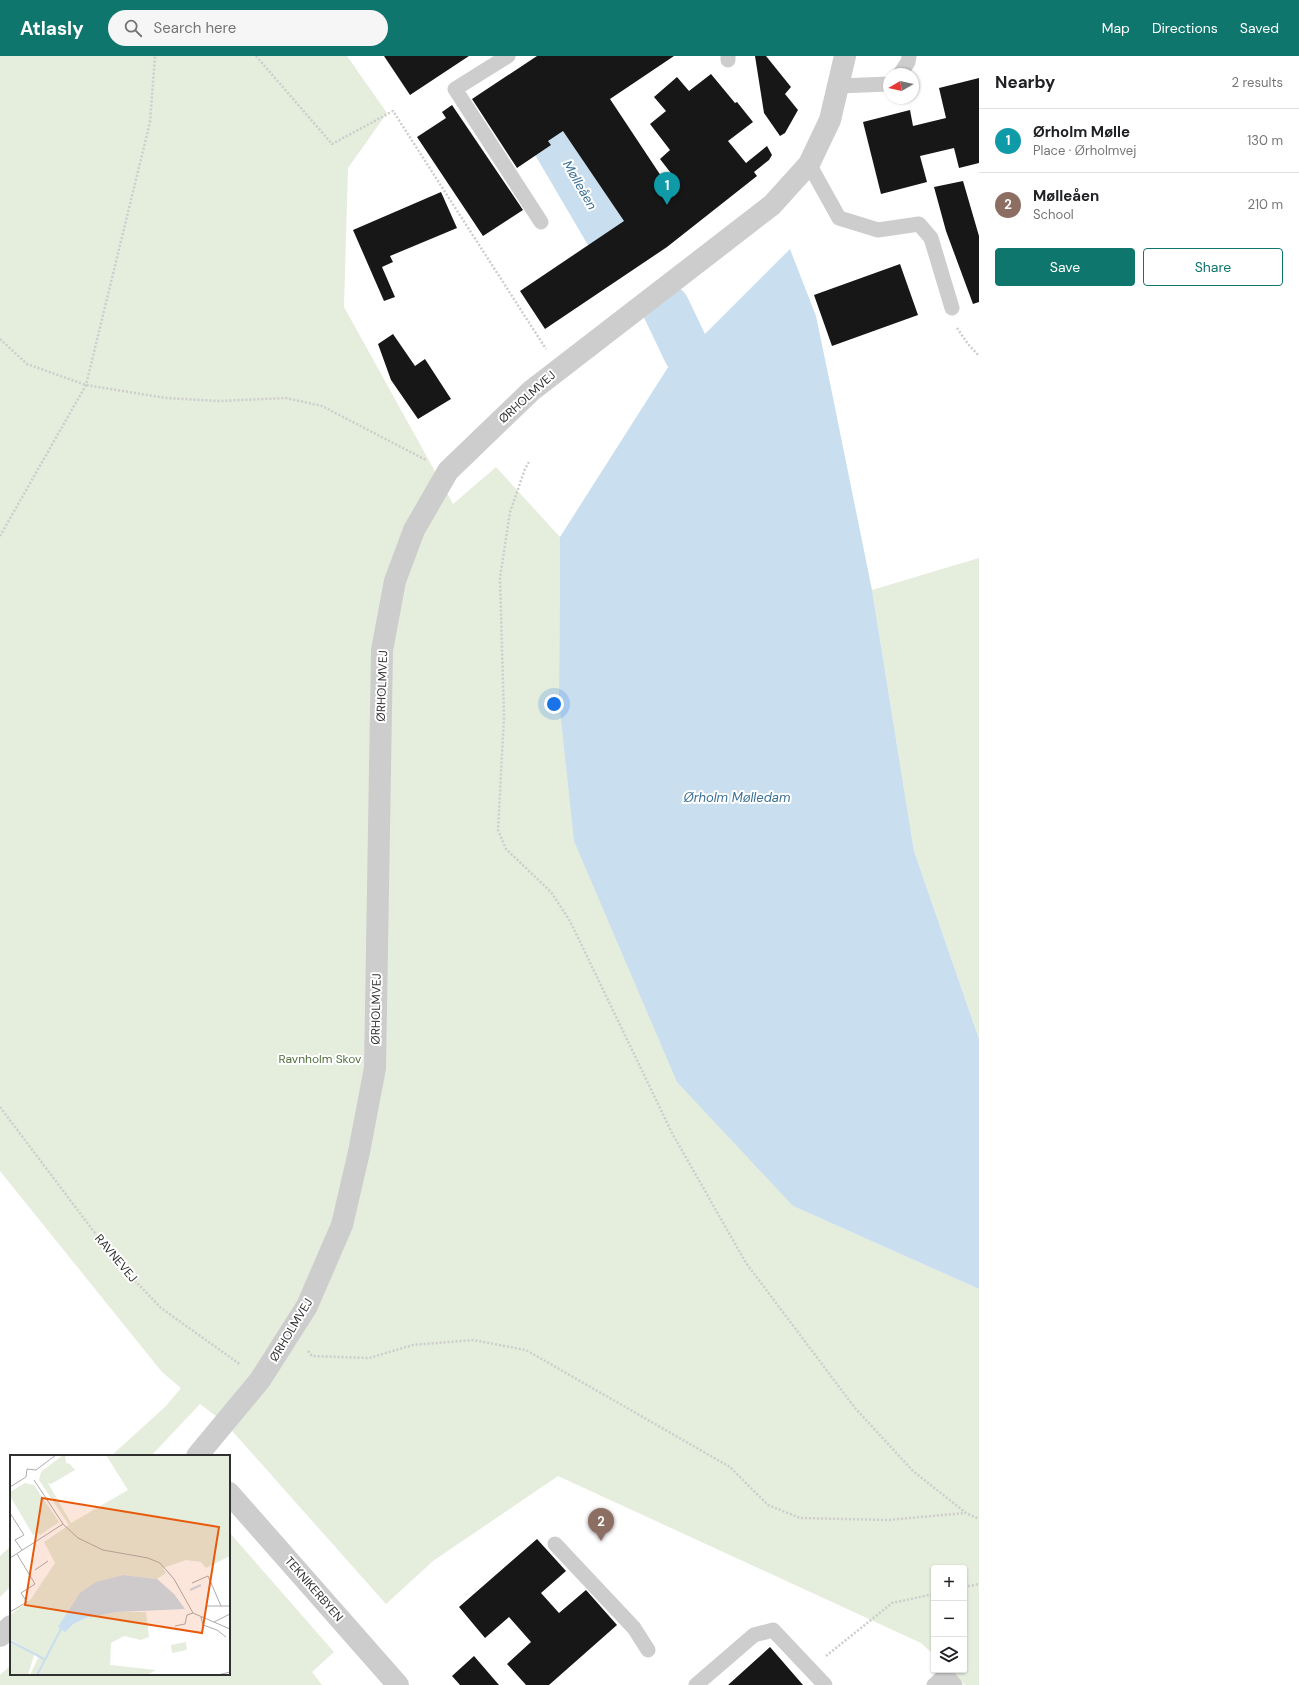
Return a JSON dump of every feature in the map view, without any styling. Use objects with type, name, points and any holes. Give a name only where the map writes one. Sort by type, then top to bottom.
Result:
[{"type":"street","name":"ØRHOLMVEJ","points":[[198,1455],[260,1380],[307,1306],[342,1225],[360,1152],[375,1068],[382,650],[395,581],[414,530],[448,472],[531,391],[772,205],[809,164],[830,120],[845,56]]},
{"type":"street","name":"TEKNIKERBYEN","points":[[230,1494],[398,1685]]},
{"type":"street","points":[[0,1636],[10,1627]]},
{"type":"lane","points":[[508,56],[456,89],[541,222]]},
{"type":"lane","points":[[904,68],[908,62],[909,56]]},
{"type":"lane","points":[[838,86],[883,84]]},
{"type":"lane","points":[[809,164],[839,218],[878,230],[919,224],[931,238],[952,308]]},
{"type":"lane","points":[[555,1544],[634,1628],[648,1650]]},
{"type":"lane","points":[[696,1685],[754,1635],[773,1630],[825,1685]]},
{"type":"lane","points":[[934,1685],[946,1674],[955,1685]]},
{"type":"path","points":[[0,536],[86,385],[150,122],[155,56]]},
{"type":"path","points":[[256,56],[332,144],[393,111],[559,368]]},
{"type":"path","points":[[952,308],[957,329],[979,356]]},
{"type":"path","points":[[0,340],[27,364],[86,385],[166,398],[219,401],[286,398],[322,406],[448,472]]},
{"type":"path","points":[[529,462],[525,469],[510,512],[500,578],[504,717],[498,830],[506,849],[551,892],[570,920],[672,1133],[746,1263],[855,1408],[913,1471],[966,1513],[979,1519]]},
{"type":"path","name":"RAVNEVEJ","points":[[0,1107],[116,1261],[161,1308],[260,1380]]},
{"type":"path","points":[[289,1334],[312,1356],[369,1358],[414,1345],[473,1340],[526,1350],[730,1467],[768,1505],[800,1518],[888,1520],[966,1513]]},
{"type":"path","points":[[967,1586],[979,1584]]},
{"type":"path","points":[[811,1669],[892,1603],[931,1595]]},
{"type":"green space","name":"Ravnholm Skov","points":[[0,56],[347,56],[387,113],[348,168],[344,307],[453,504],[496,467],[560,537],[559,700],[793,1206],[979,1289],[979,1685],[965,1685],[952,1673],[967,1673],[967,1565],[931,1565],[931,1652],[921,1643],[558,1476],[433,1561],[386,1604],[225,1423],[200,1404],[152,1455],[112,1455],[166,1406],[181,1388],[162,1372],[0,1171]]},
{"type":"green space","points":[[979,558],[979,1039],[914,851],[872,590]]},
{"type":"green space","points":[[230,1533],[334,1652],[312,1672],[322,1685],[0,1685],[0,1675],[10,1666],[10,1675],[230,1675]]},
{"type":"green space","points":[[10,1547],[10,1587],[0,1597],[0,1556]]},
{"type":"water","name":"Ørholm Mølledam","points":[[790,249],[816,316],[831,388],[872,590],[914,851],[979,1039],[979,1289],[793,1206],[677,1082],[574,841],[559,700],[560,537],[672,361],[687,352]]},
{"type":"building","points":[[384,56],[469,56],[410,95]]},
{"type":"building","points":[[537,56],[674,56],[610,99],[669,188],[677,181],[660,159],[670,150],[650,124],[666,111],[654,97],[677,77],[689,91],[711,74],[753,122],[728,141],[746,163],[767,146],[772,155],[769,160],[754,172],[757,176],[667,247],[545,329],[520,291],[624,221],[563,131],[548,141],[551,145],[517,168],[472,99]]},
{"type":"building","points":[[755,56],[766,56],[791,87],[785,94],[798,110],[785,133],[780,136],[764,113]]},
{"type":"building","points":[[979,78],[979,163],[959,168],[954,148],[920,156],[927,182],[881,194],[863,122],[910,110],[913,126],[946,118],[939,88]]},
{"type":"building","points":[[452,105],[523,210],[483,236],[417,137],[446,118],[442,112]]},
{"type":"building","points":[[963,181],[979,236],[979,302],[973,304],[946,231],[934,187]]},
{"type":"building","points":[[441,192],[457,228],[390,256],[393,262],[382,267],[395,297],[384,301],[353,230]]},
{"type":"building","points":[[900,264],[918,315],[832,346],[814,295]]},
{"type":"building","points":[[393,334],[415,366],[425,359],[451,399],[418,419],[391,380],[378,344]]},
{"type":"building","points":[[537,1539],[566,1571],[541,1593],[559,1613],[586,1590],[617,1625],[549,1685],[526,1685],[507,1664],[531,1642],[509,1617],[485,1638],[459,1607]]},
{"type":"building","points":[[770,1647],[803,1685],[728,1685]]},
{"type":"building","points":[[474,1656],[499,1685],[460,1685],[452,1676]]},
{"type":"waterway","name":"Mølleåen","points":[[553,138],[608,232]]},
{"type":"waterway","name":"Mølleåen","points":[[666,308],[687,352]]},
{"type":"place","name":"Ørholm Mølle","points":[[667,205]]},
{"type":"place","name":"Mølleåen","points":[[601,1541]]}]
